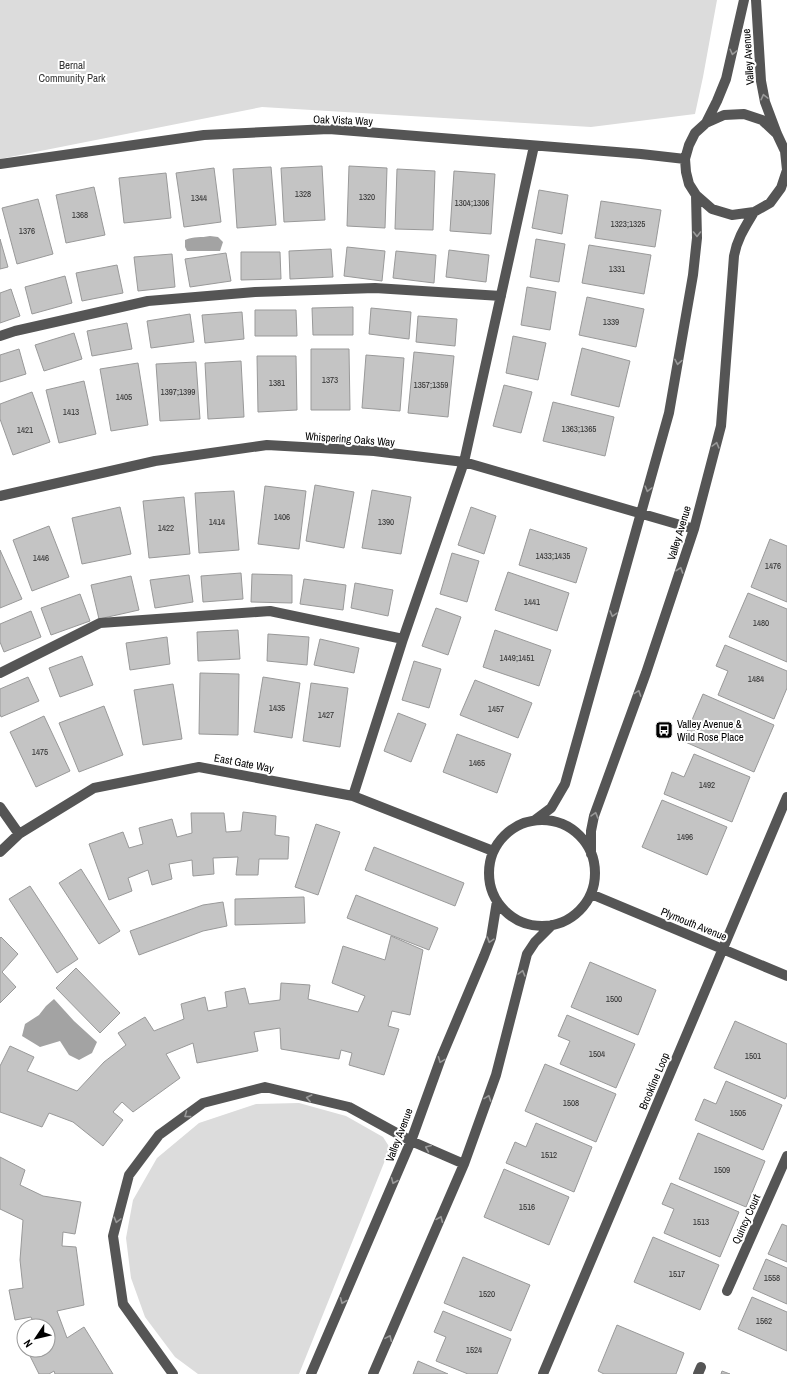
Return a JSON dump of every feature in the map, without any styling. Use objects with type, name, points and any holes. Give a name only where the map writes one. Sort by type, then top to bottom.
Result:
[{"type":"street","name":"Valley Avenue","points":[[744,0],[726,79],[706,123],[692,139],[685,159],[689,184],[696,195],[712,209],[732,215],[754,212],[770,203],[782,188],[787,170],[785,151],[765,102],[760,81],[756,0]]},
{"type":"street","name":"Valley Avenue","points":[[706,123],[724,115],[744,114],[762,120],[777,134]]},
{"type":"street","name":"Oak Vista Way","points":[[0,164],[204,135],[329,129],[641,154],[685,159]]},
{"type":"street","points":[[353,796],[402,639],[464,462],[534,146]]},
{"type":"street","name":"Valley Avenue","points":[[535,820],[551,808],[565,784],[669,413],[690,290],[697,238],[696,195]]},
{"type":"street","name":"Valley Avenue","points":[[591,854],[591,831],[594,816],[646,673],[694,529],[721,426],[734,256],[736,245],[741,233],[754,212]]},
{"type":"street","points":[[0,336],[15,330],[148,301],[247,293],[375,288],[501,296]]},
{"type":"street","name":"Whispering Oaks Way","points":[[0,496],[155,460],[267,445],[374,451],[464,462],[694,529]]},
{"type":"street","points":[[0,672],[100,623],[270,611],[402,639]]},
{"type":"street","name":"East Gate Way","points":[[0,852],[19,834],[94,788],[199,767],[353,796],[493,851]]},
{"type":"street","name":"Brookline Loop","points":[[543,1374],[787,797]]},
{"type":"street","points":[[0,807],[19,834]]},
{"type":"street","points":[[535,820],[552,821],[568,828],[582,839],[591,854],[594,874],[591,894],[577,913],[568,920],[552,925],[530,925],[511,916],[496,901],[490,885],[489,868],[493,851],[504,836],[513,829],[535,820]]},
{"type":"street","name":"Plymouth Avenue","points":[[591,894],[787,976]]},
{"type":"street","name":"Valley Avenue","points":[[311,1374],[411,1141],[441,1058],[488,944],[494,923],[496,901]]},
{"type":"street","points":[[373,1374],[464,1164],[496,1074],[527,954],[535,942],[552,925]]},
{"type":"street","points":[[173,1374],[123,1304],[113,1236],[129,1175],[159,1136],[203,1103],[265,1087],[349,1107],[411,1141],[464,1164]]},
{"type":"street","name":"Quincy Court","points":[[727,1291],[787,1156]]},
{"type":"green space","name":"Bernal Community Park","points":[[0,0],[717,0],[695,114],[591,127],[262,107],[0,159]]},
{"type":"green space","points":[[299,1103],[346,1116],[383,1137],[390,1148],[299,1374],[198,1374],[175,1357],[145,1317],[131,1278],[126,1238],[133,1200],[157,1158],[199,1123],[256,1104]]},
{"type":"shaded area","points":[[210,236],[218,237],[223,242],[220,251],[187,251],[185,247],[185,240]]},
{"type":"shaded area","points":[[54,999],[74,1021],[97,1042],[92,1053],[79,1060],[69,1055],[60,1041],[40,1047],[22,1036],[25,1024],[39,1015]]},
{"type":"building","points":[[322,166],[325,220],[284,222],[281,168]]},
{"type":"building","points":[[349,166],[387,168],[385,228],[347,226]]},
{"type":"building","points":[[271,167],[276,225],[237,228],[233,169]]},
{"type":"building","points":[[214,168],[221,222],[184,227],[176,173]]},
{"type":"building","points":[[397,169],[435,171],[433,230],[395,229]]},
{"type":"building","points":[[454,171],[495,174],[491,234],[450,231]]},
{"type":"building","points":[[166,173],[171,218],[124,223],[119,178]]},
{"type":"building","points":[[94,187],[105,235],[66,243],[56,195]]},
{"type":"building","points":[[539,190],[568,195],[562,234],[532,228]]},
{"type":"building","points":[[38,199],[53,254],[17,264],[2,208]]},
{"type":"building","points":[[601,201],[661,210],[655,247],[595,238]]},
{"type":"building","points":[[0,239],[8,267],[0,269]]},
{"type":"building","points":[[536,239],[565,244],[559,282],[530,277]]},
{"type":"building","points":[[589,245],[651,255],[644,294],[582,283]]},
{"type":"building","points":[[347,247],[385,251],[382,281],[344,276]]},
{"type":"building","points":[[331,249],[333,277],[290,279],[289,251]]},
{"type":"building","points":[[449,250],[489,255],[486,282],[446,277]]},
{"type":"building","points":[[396,251],[436,255],[434,283],[393,278]]},
{"type":"building","points":[[241,252],[280,252],[281,279],[241,280]]},
{"type":"building","points":[[226,253],[231,281],[190,287],[185,259]]},
{"type":"building","points":[[172,254],[175,287],[138,291],[134,257]]},
{"type":"building","points":[[117,265],[123,293],[82,301],[76,273]]},
{"type":"building","points":[[65,276],[72,303],[32,314],[25,287]]},
{"type":"building","points":[[527,287],[556,292],[550,330],[521,325]]},
{"type":"building","points":[[11,289],[20,316],[0,323],[0,293]]},
{"type":"building","points":[[587,297],[644,309],[636,347],[579,335]]},
{"type":"building","points":[[353,307],[353,335],[313,335],[312,308]]},
{"type":"building","points":[[371,308],[411,312],[409,339],[369,334]]},
{"type":"building","points":[[255,310],[296,310],[297,336],[255,336]]},
{"type":"building","points":[[242,312],[244,339],[205,343],[202,315]]},
{"type":"building","points":[[190,314],[194,342],[151,348],[147,321]]},
{"type":"building","points":[[418,316],[457,319],[455,346],[416,342]]},
{"type":"building","points":[[127,323],[132,349],[92,356],[87,331]]},
{"type":"building","points":[[74,333],[82,359],[44,371],[35,345]]},
{"type":"building","points":[[513,336],[546,343],[538,380],[506,373]]},
{"type":"building","points":[[582,348],[630,361],[619,407],[571,395]]},
{"type":"building","points":[[19,349],[26,374],[0,382],[0,355]]},
{"type":"building","points":[[311,349],[349,349],[350,410],[311,410]]},
{"type":"building","points":[[414,352],[454,356],[448,417],[408,413]]},
{"type":"building","points":[[366,355],[404,358],[400,411],[362,408]]},
{"type":"building","points":[[257,356],[296,356],[297,410],[258,412]]},
{"type":"building","points":[[241,361],[244,417],[208,419],[205,363]]},
{"type":"building","points":[[196,362],[200,419],[160,421],[156,364]]},
{"type":"building","points":[[138,363],[148,425],[111,431],[100,369]]},
{"type":"building","points":[[84,381],[96,434],[59,443],[46,390]]},
{"type":"building","points":[[504,385],[532,392],[521,433],[493,426]]},
{"type":"building","points":[[32,392],[50,442],[13,455],[0,419],[0,404]]},
{"type":"building","points":[[553,402],[614,417],[605,456],[543,441]]},
{"type":"building","points":[[315,485],[354,492],[344,548],[306,541]]},
{"type":"building","points":[[265,486],[306,491],[299,549],[258,544]]},
{"type":"building","points":[[372,490],[411,497],[401,554],[362,548]]},
{"type":"building","points":[[234,491],[239,550],[199,553],[195,493]]},
{"type":"building","points":[[184,497],[190,554],[149,558],[143,501]]},
{"type":"building","points":[[120,507],[131,554],[82,564],[72,518]]},
{"type":"building","points":[[471,507],[496,516],[484,554],[458,545]]},
{"type":"building","points":[[49,526],[69,577],[32,591],[13,540]]},
{"type":"building","points":[[530,529],[587,548],[576,583],[519,565]]},
{"type":"building","points":[[770,539],[787,546],[787,602],[751,587]]},
{"type":"building","points":[[0,550],[22,599],[0,608]]},
{"type":"building","points":[[452,553],[479,561],[467,602],[440,594]]},
{"type":"building","points":[[508,572],[569,593],[557,631],[495,610]]},
{"type":"building","points":[[241,573],[243,599],[203,602],[201,576]]},
{"type":"building","points":[[252,574],[292,575],[292,603],[251,602]]},
{"type":"building","points":[[189,575],[193,602],[155,608],[150,580]]},
{"type":"building","points":[[131,576],[139,610],[99,619],[91,585]]},
{"type":"building","points":[[304,579],[346,585],[343,610],[300,604]]},
{"type":"building","points":[[355,583],[393,590],[388,616],[351,608]]},
{"type":"building","points":[[748,593],[787,609],[787,662],[729,637]]},
{"type":"building","points":[[80,594],[90,621],[51,635],[41,608]]},
{"type":"building","points":[[436,608],[461,617],[448,655],[422,646]]},
{"type":"building","points":[[31,611],[41,637],[4,652],[0,642],[0,624]]},
{"type":"building","points":[[238,630],[240,659],[198,661],[197,632]]},
{"type":"building","points":[[495,630],[551,650],[539,686],[483,667]]},
{"type":"building","points":[[268,634],[309,637],[307,665],[267,661]]},
{"type":"building","points":[[167,637],[170,664],[130,670],[126,643]]},
{"type":"building","points":[[320,639],[359,648],[354,673],[314,665]]},
{"type":"building","points":[[725,645],[787,671],[787,688],[774,719],[718,695],[728,671],[716,666]]},
{"type":"building","points":[[82,656],[93,685],[60,697],[49,668]]},
{"type":"building","points":[[414,661],[441,669],[429,708],[402,700]]},
{"type":"building","points":[[200,673],[239,674],[238,735],[199,734]]},
{"type":"building","points":[[28,677],[39,701],[1,717],[0,689]]},
{"type":"building","points":[[263,677],[300,683],[292,738],[254,732]]},
{"type":"building","points":[[475,680],[532,703],[518,738],[460,715]]},
{"type":"building","points":[[311,683],[348,688],[340,747],[303,741]]},
{"type":"building","points":[[173,684],[182,739],[143,745],[134,690]]},
{"type":"building","points":[[703,694],[774,725],[754,772],[683,741]]},
{"type":"building","points":[[104,706],[123,755],[79,772],[59,723]]},
{"type":"building","points":[[398,713],[426,724],[411,762],[384,751]]},
{"type":"building","points":[[44,716],[70,771],[36,787],[10,732]]},
{"type":"building","points":[[457,734],[511,754],[497,793],[443,772]]},
{"type":"building","points":[[694,754],[750,777],[732,822],[664,794],[672,772],[684,777]]},
{"type":"building","points":[[662,800],[727,827],[707,875],[642,847]]},
{"type":"building","points":[[243,812],[276,816],[275,835],[289,837],[288,859],[259,859],[258,875],[236,875],[238,857],[213,858],[214,874],[193,876],[192,860],[169,864],[172,879],[152,885],[148,870],[128,878],[132,891],[109,900],[89,844],[123,832],[129,848],[143,844],[139,828],[172,819],[177,837],[192,833],[191,813],[224,813],[226,832],[241,831]]},
{"type":"building","points":[[316,824],[340,832],[318,895],[295,887]]},
{"type":"building","points":[[374,847],[464,883],[455,906],[365,870]]},
{"type":"building","points":[[81,869],[120,931],[99,944],[59,883]]},
{"type":"building","points":[[30,886],[78,959],[57,973],[9,899]]},
{"type":"building","points":[[356,895],[438,928],[429,950],[347,918]]},
{"type":"building","points":[[304,897],[305,923],[235,925],[235,899]]},
{"type":"building","points":[[223,902],[227,926],[203,931],[139,955],[130,931],[203,905]]},
{"type":"building","points":[[391,936],[423,950],[410,1015],[392,1011],[388,1026],[399,1029],[384,1075],[349,1065],[352,1053],[341,1050],[339,1059],[281,1049],[280,1028],[254,1032],[258,1051],[197,1063],[193,1043],[166,1054],[180,1078],[133,1112],[122,1102],[113,1112],[123,1120],[103,1146],[73,1122],[49,1113],[42,1127],[0,1112],[0,1066],[10,1046],[34,1057],[27,1071],[77,1091],[104,1062],[126,1045],[118,1033],[145,1017],[154,1031],[184,1019],[181,1004],[205,997],[208,1011],[227,1007],[225,992],[245,988],[249,1004],[280,1000],[281,983],[310,985],[308,999],[358,1012],[365,996],[332,983],[343,946],[385,960]]},
{"type":"building","points":[[1,937],[18,954],[2,972],[16,987],[0,1003],[0,938]]},
{"type":"building","points":[[590,962],[656,990],[638,1035],[571,1007]]},
{"type":"building","points":[[76,968],[120,1013],[100,1033],[56,988]]},
{"type":"building","points":[[567,1015],[635,1044],[616,1088],[560,1064],[570,1041],[558,1036]]},
{"type":"building","points":[[735,1021],[787,1044],[787,1095],[785,1099],[714,1068]]},
{"type":"building","points":[[545,1064],[616,1094],[596,1142],[525,1111]]},
{"type":"building","points":[[726,1081],[782,1105],[763,1150],[695,1120],[704,1099],[716,1104]]},
{"type":"building","points":[[536,1123],[592,1147],[574,1192],[506,1163],[515,1142],[526,1147]]},
{"type":"building","points":[[698,1133],[765,1161],[746,1207],[679,1179]]},
{"type":"building","points":[[0,1157],[25,1170],[20,1185],[43,1196],[81,1202],[75,1234],[63,1232],[62,1246],[76,1247],[84,1305],[57,1311],[67,1338],[84,1327],[113,1374],[55,1374],[54,1371],[49,1374],[39,1374],[31,1358],[56,1358],[56,1318],[31,1317],[16,1318],[15,1320],[9,1290],[23,1288],[20,1260],[23,1220],[0,1209]]},
{"type":"building","points":[[504,1169],[569,1197],[549,1245],[484,1217]]},
{"type":"building","points":[[671,1183],[739,1212],[720,1257],[664,1233],[674,1209],[662,1204]]},
{"type":"building","points":[[782,1224],[787,1226],[787,1262],[768,1254]]},
{"type":"building","points":[[653,1237],[719,1265],[700,1310],[634,1282]]},
{"type":"building","points":[[463,1257],[530,1285],[511,1331],[444,1303]]},
{"type":"building","points":[[766,1259],[787,1268],[787,1304],[753,1289]]},
{"type":"building","points":[[752,1297],[787,1312],[787,1351],[738,1329]]},
{"type":"building","points":[[443,1311],[511,1339],[497,1374],[468,1374],[436,1361],[446,1337],[434,1332]]},
{"type":"building","points":[[617,1325],[684,1353],[676,1374],[604,1374],[598,1371]]},
{"type":"building","points":[[418,1361],[448,1374],[413,1374]]},
{"type":"building","points":[[722,1371],[730,1374],[721,1374]]},
{"type":"place","name":"Valley Avenue & Wild Rose Place","points":[[664,730]]}]
